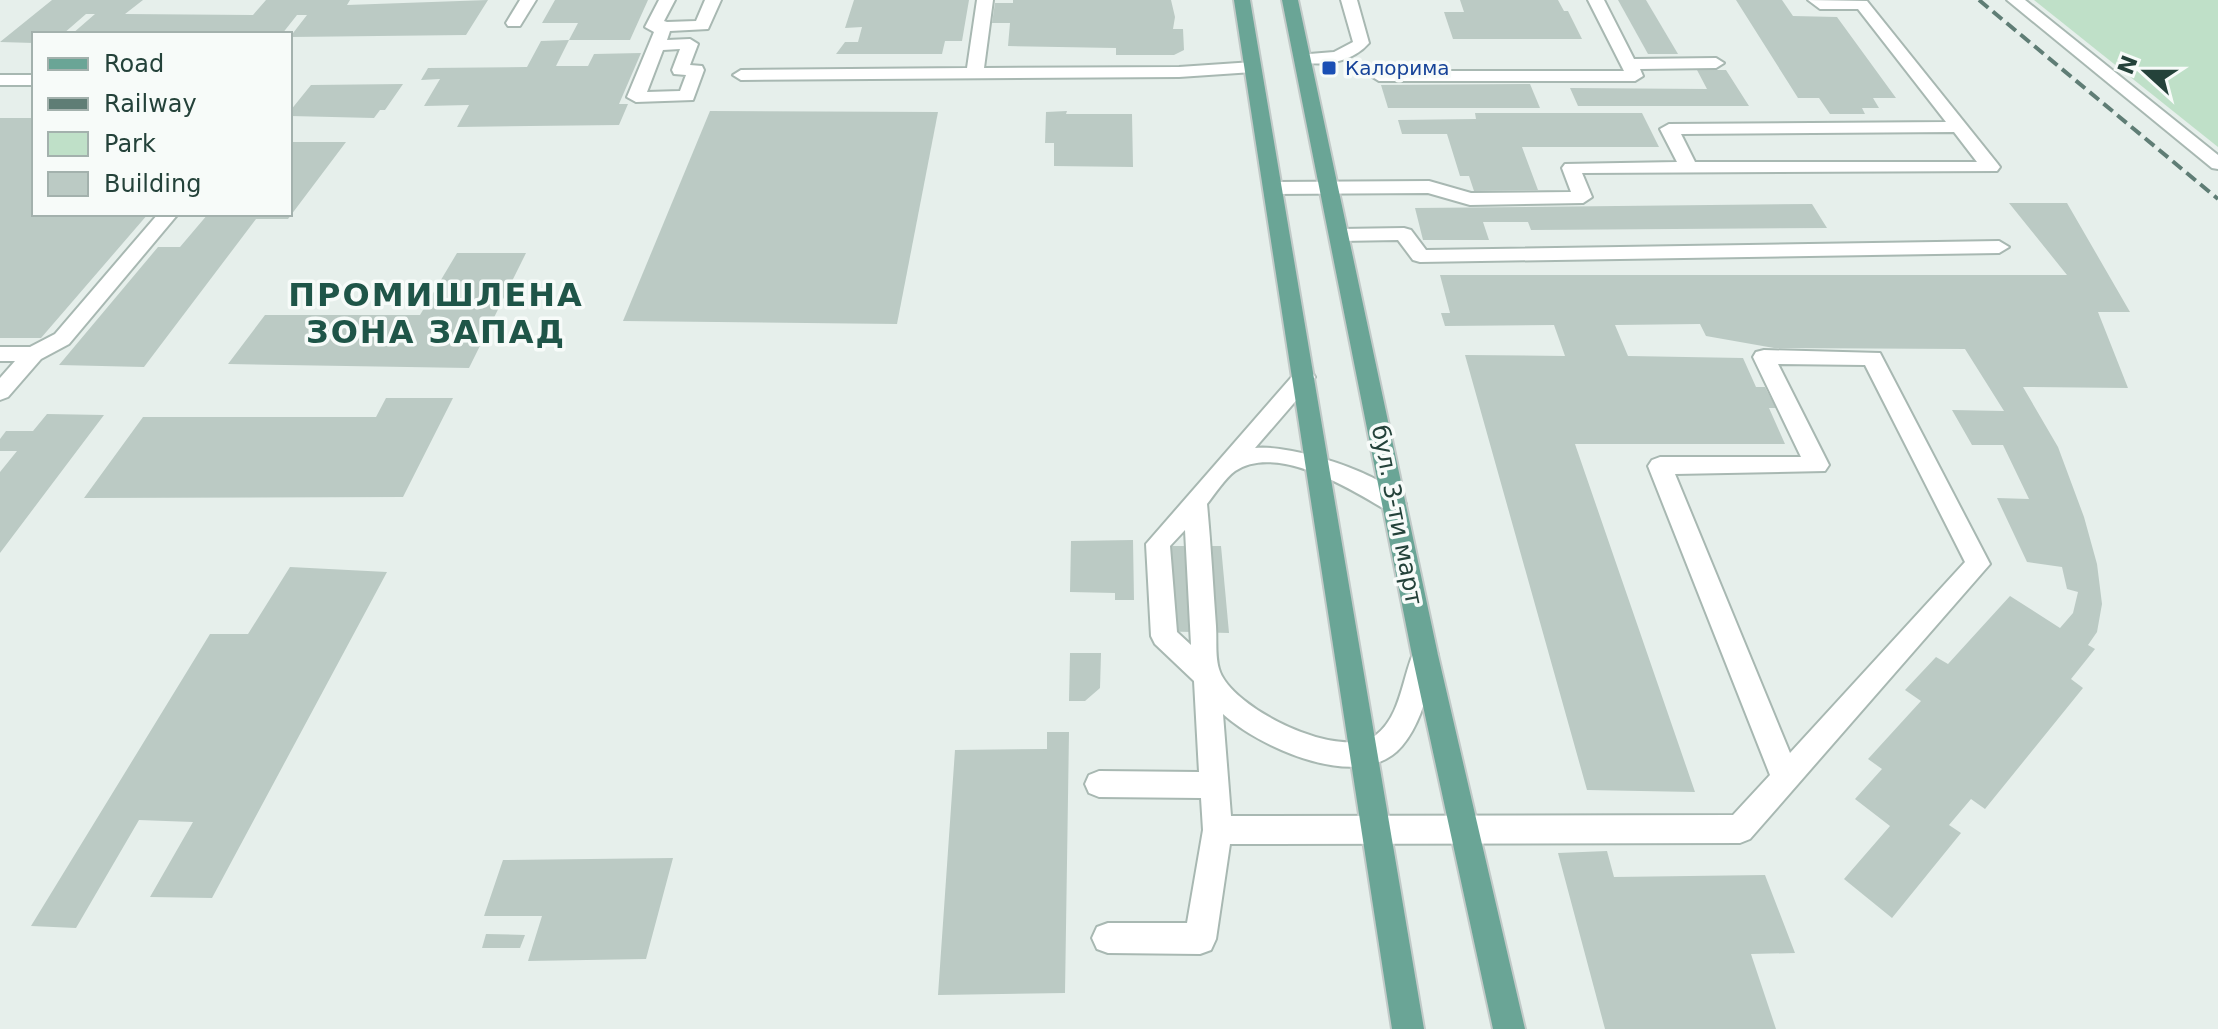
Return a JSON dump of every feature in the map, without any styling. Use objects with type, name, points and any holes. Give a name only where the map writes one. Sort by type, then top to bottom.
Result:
[{"type":"main road","points":[[1242,0],[1408,1029]]},
{"type":"main road","name":"бул. 3-ти март","points":[[1290,0],[1425,655],[1509,1029]]},
{"type":"street","points":[[514,23],[528,0]]},
{"type":"street","points":[[667,0],[653,27],[702,26],[713,0]]},
{"type":"street","points":[[975,74],[985,0]]},
{"type":"street","points":[[1303,58],[1338,58],[1352,52],[1361,43],[1349,0]]},
{"type":"street","points":[[1379,76],[1635,76],[1596,0]]},
{"type":"street","points":[[1273,188],[1429,187],[1470,199],[1583,197],[1571,168],[1991,167],[1862,4],[1820,4],[1816,0]]},
{"type":"street","points":[[2015,0],[2218,164]]},
{"type":"street","points":[[656,45],[690,44],[680,70],[696,70],[687,96],[636,97],[656,45],[664,26]]},
{"type":"street","points":[[1629,64],[1716,63]]},
{"type":"street","points":[[741,75],[1179,72],[1253,67]]},
{"type":"street","points":[[0,80],[32,80]]},
{"type":"street","points":[[1689,168],[1669,129],[1959,127]]},
{"type":"street","points":[[0,392],[33,354],[62,339],[166,216]]},
{"type":"street","points":[[1340,235],[1404,234],[1420,256],[1999,247]]},
{"type":"street","points":[[0,354],[33,354]]},
{"type":"street","points":[[1218,830],[1740,829],[1786,778],[1978,564],[1872,358],[1764,357],[1817,465],[1660,466],[1786,778]]},
{"type":"street","points":[[1304,377],[1158,544],[1164,636],[1207,676],[1233,707],[1282,737],[1329,754],[1365,753],[1382,748],[1399,728],[1425,655]]},
{"type":"street","points":[[1229,464],[1259,456],[1278,456],[1359,483],[1394,504]]},
{"type":"street","points":[[1108,938],[1200,939],[1218,830],[1195,502]]},
{"type":"street","points":[[1099,784],[1214,785]]},
{"type":"green space","points":[[2034,0],[2218,0],[2218,147]]},
{"type":"building","points":[[52,0],[143,0],[125,14],[253,15],[266,0],[350,0],[347,5],[488,0],[466,35],[292,37],[307,15],[297,15],[284,32],[74,32],[95,14],[86,14],[65,32],[32,32],[32,43],[0,42]]},
{"type":"building","points":[[555,0],[648,0],[630,40],[569,40],[578,23],[542,23]]},
{"type":"building","points":[[854,0],[969,0],[962,41],[945,41],[942,54],[836,54],[845,42],[858,42],[862,27],[845,28]]},
{"type":"building","points":[[1013,0],[1171,0],[1175,17],[1173,29],[1183,29],[1184,50],[1174,55],[1116,55],[1116,48],[1008,46],[1010,23],[992,23],[995,3],[1013,3]]},
{"type":"building","points":[[1460,0],[1558,0],[1564,11],[1568,11],[1582,39],[1453,39],[1444,12],[1464,12]]},
{"type":"building","points":[[1618,0],[1646,0],[1678,54],[1648,54]]},
{"type":"building","points":[[1736,0],[1782,0],[1793,16],[1837,17],[1896,98],[1873,98],[1879,108],[1862,108],[1865,114],[1830,114],[1819,98],[1798,98]]},
{"type":"building","points":[[569,40],[556,66],[588,66],[594,54],[641,53],[619,104],[628,104],[619,125],[457,127],[469,105],[424,106],[440,79],[421,80],[428,68],[527,67],[541,41]]},
{"type":"building","points":[[1697,70],[1726,70],[1749,106],[1578,106],[1570,88],[1707,89]]},
{"type":"building","points":[[403,84],[385,110],[380,110],[374,118],[292,116],[292,109],[311,85]]},
{"type":"building","points":[[1530,84],[1540,108],[1388,108],[1381,85]]},
{"type":"building","points":[[710,111],[938,112],[897,324],[623,321]]},
{"type":"building","points":[[1067,111],[1066,114],[1132,114],[1133,167],[1054,166],[1054,143],[1045,143],[1046,112]]},
{"type":"building","points":[[1475,113],[1642,113],[1659,147],[1522,147],[1538,190],[1474,191],[1469,176],[1460,176],[1447,134],[1402,134],[1398,120],[1476,119]]},
{"type":"building","points":[[0,118],[32,118],[32,216],[146,216],[41,338],[0,338]]},
{"type":"building","points":[[292,142],[346,142],[292,214]]},
{"type":"building","points":[[2009,203],[2067,203],[2130,312],[2098,312],[2128,388],[2023,387],[2058,447],[2084,517],[2097,564],[2102,604],[2097,632],[2088,645],[2095,649],[2071,679],[2083,688],[1985,809],[1971,799],[1949,825],[1961,833],[1892,918],[1844,879],[1890,826],[1855,799],[1882,769],[1868,759],[1921,701],[1905,690],[1936,657],[1948,664],[2010,596],[2060,628],[2073,613],[2078,592],[2067,589],[2062,567],[2027,562],[1997,498],[2029,499],[2003,445],[1972,445],[1952,410],[2004,411],[1965,349],[1774,348],[1706,336],[1700,324],[1615,325],[1628,356],[1743,358],[1756,387],[1765,387],[1776,408],[1769,408],[1785,444],[1575,444],[1695,792],[1587,790],[1465,355],[1565,356],[1554,325],[1445,326],[1441,313],[1450,313],[1440,275],[2067,275]]},
{"type":"building","points":[[1812,204],[1827,228],[1531,230],[1528,222],[1483,222],[1489,240],[1423,240],[1415,208]]},
{"type":"building","points":[[206,216],[290,216],[288,219],[256,219],[144,367],[59,365],[158,247],[180,247]]},
{"type":"building","points":[[457,253],[526,253],[469,368],[228,364],[265,315],[420,315]]},
{"type":"building","points":[[386,398],[453,398],[403,497],[84,498],[143,417],[376,417]]},
{"type":"building","points":[[47,414],[104,415],[0,553],[0,472],[17,451],[0,451],[0,439],[6,431],[33,431]]},
{"type":"building","points":[[1133,540],[1134,600],[1115,600],[1115,593],[1070,592],[1071,541]]},
{"type":"building","points":[[1158,546],[1221,546],[1229,633],[1153,631]]},
{"type":"building","points":[[290,567],[387,572],[212,898],[150,897],[193,822],[139,820],[76,928],[31,926],[210,634],[248,634]]},
{"type":"building","points":[[1070,653],[1101,653],[1100,688],[1085,701],[1069,701]]},
{"type":"building","points":[[1047,732],[1069,732],[1065,993],[938,995],[955,750],[1047,749]]},
{"type":"building","points":[[1607,851],[1614,877],[1765,875],[1795,953],[1751,954],[1776,1029],[1605,1029],[1558,853]]},
{"type":"building","points":[[673,858],[646,959],[528,961],[542,916],[484,916],[503,860]]},
{"type":"building","points":[[486,934],[525,935],[520,948],[482,948]]},
{"type":"railway","points":[[1979,0],[2218,199]]},
{"type":"place","name":"Калорима","points":[[1329,68]]},
{"type":"district","name":"ПРОМИШЛЕНА ЗОНА ЗАПАД","points":[[436,314]]}]
